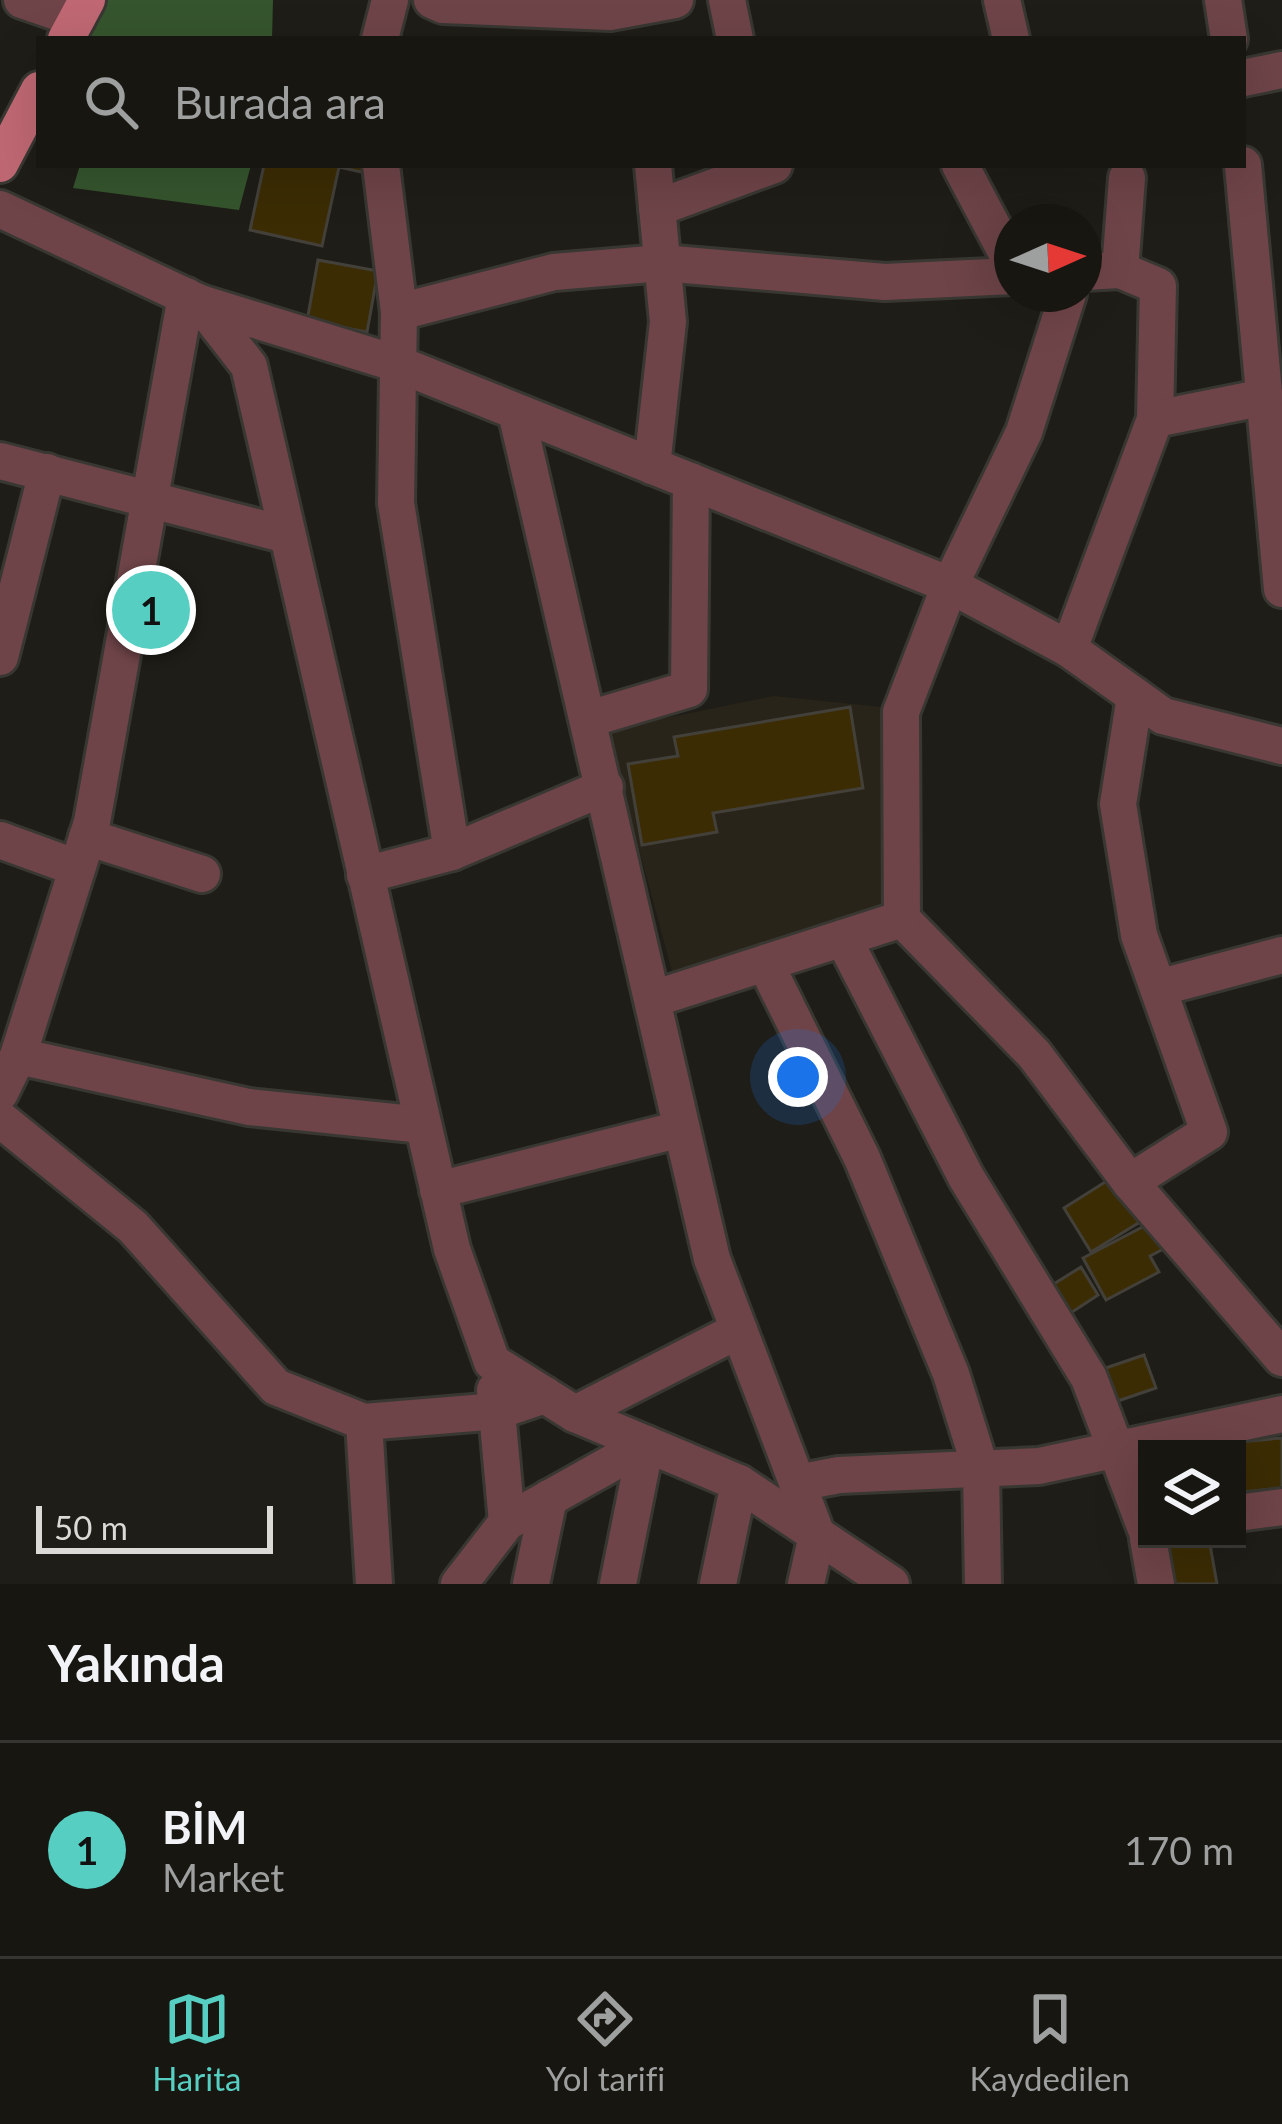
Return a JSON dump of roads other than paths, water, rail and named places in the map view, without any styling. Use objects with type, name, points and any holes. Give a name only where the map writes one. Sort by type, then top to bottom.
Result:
[{"type":"main road","points":[[0,164],[36,96]]},
{"type":"street","points":[[22,0],[77,19]]},
{"type":"street","points":[[381,36],[390,0]]},
{"type":"street","points":[[432,0],[442,5],[610,12],[639,23],[675,0]]},
{"type":"street","points":[[727,0],[734,36]]},
{"type":"street","points":[[1002,0],[1010,36]]},
{"type":"street","points":[[1222,0],[1228,36]]},
{"type":"street","points":[[1246,77],[1282,70]]},
{"type":"street","points":[[380,168],[399,312],[396,503],[452,852]]},
{"type":"street","points":[[652,466],[668,322],[653,168]]},
{"type":"street","points":[[657,208],[763,168]]},
{"type":"street","points":[[962,168],[994,229]]},
{"type":"street","points":[[1243,168],[1271,342],[1265,398],[1282,589]]},
{"type":"street","points":[[1070,649],[1155,419],[1158,286],[1102,271],[1127,178]]},
{"type":"street","points":[[0,209],[193,300],[398,364],[950,585],[1070,649],[1163,716],[1282,746]]},
{"type":"street","points":[[399,312],[554,272],[662,263],[885,282],[994,276]]},
{"type":"street","points":[[0,1093],[18,1056],[82,853],[146,494],[193,300]]},
{"type":"street","points":[[193,300],[249,366],[452,1249],[492,1362],[507,1522]]},
{"type":"street","points":[[1062,312],[1024,432],[950,585],[901,712],[902,919],[1034,1054],[1130,1182],[1282,1358]]},
{"type":"street","points":[[1155,419],[1265,398]]},
{"type":"street","points":[[516,412],[712,1258],[817,1535],[806,1584]]},
{"type":"street","points":[[0,461],[146,494],[287,535]]},
{"type":"street","points":[[0,657],[47,472]]},
{"type":"street","points":[[589,718],[689,689],[691,481]]},
{"type":"street","points":[[1130,1182],[1209,1132],[1139,935],[1118,804],[1135,696]]},
{"type":"street","points":[[365,874],[452,852],[605,787]]},
{"type":"street","points":[[0,841],[202,874]]},
{"type":"street","points":[[653,999],[902,919]]},
{"type":"street","points":[[843,938],[966,1177],[1089,1378],[1138,1504]]},
{"type":"street","points":[[1157,988],[1282,955]]},
{"type":"street","points":[[765,963],[862,1158],[951,1374],[981,1470],[983,1584]]},
{"type":"street","points":[[18,1056],[249,1107],[423,1125]]},
{"type":"street","points":[[0,1118],[133,1227],[276,1387],[364,1422],[560,1405],[740,1330]]},
{"type":"street","points":[[438,1190],[681,1129]]},
{"type":"street","points":[[492,1362],[560,1405],[739,1483],[891,1584]]},
{"type":"street","points":[[797,1483],[838,1475],[1039,1466],[1282,1414]]},
{"type":"street","points":[[364,1422],[374,1584]]},
{"type":"street","points":[[459,1584],[507,1522],[646,1444]]},
{"type":"street","points":[[618,1584],[646,1444]]},
{"type":"street","points":[[718,1584],[739,1483]]},
{"type":"street","points":[[531,1584],[549,1498]]},
{"type":"street","points":[[1246,1512],[1282,1507]]},
{"type":"street","points":[[1150,1548],[1156,1584]]},
{"type":"place","name":"BİM","points":[[151,610]]}]
